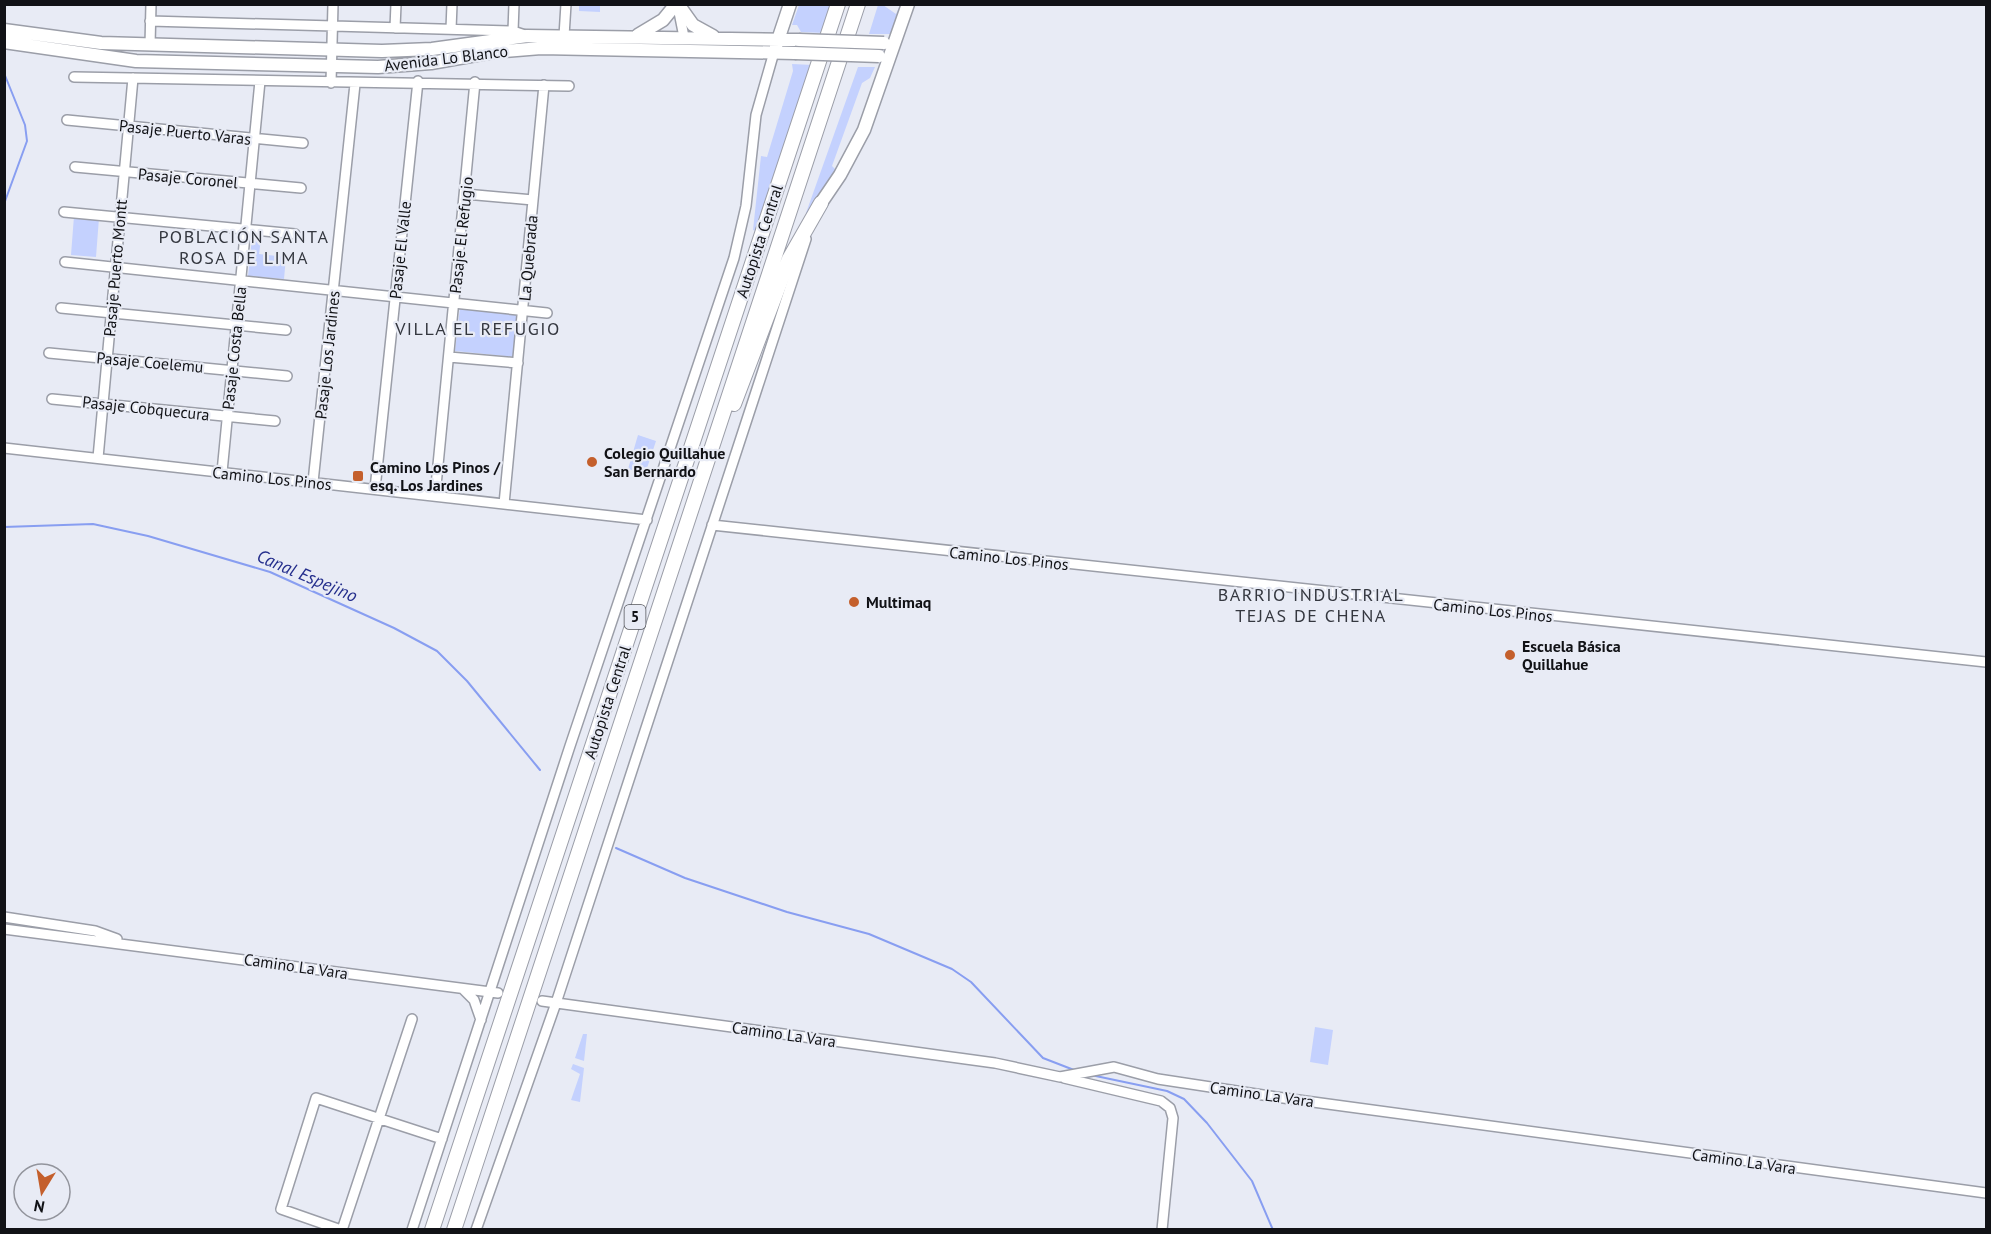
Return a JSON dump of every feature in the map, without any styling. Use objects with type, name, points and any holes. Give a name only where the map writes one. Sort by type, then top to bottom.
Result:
[{"type":"highway","name":"Autopista Central","points":[[432,1230],[838,4]]},
{"type":"highway","name":"Autopista Central","points":[[454,1230],[858,4]]},
{"type":"highway","points":[[716,437],[742,387],[789,259],[821,203]]},
{"type":"main road","points":[[633,36],[657,25],[677,4],[693,25],[717,38]]},
{"type":"main road","points":[[774,52],[790,4]]},
{"type":"main road","points":[[821,203],[849,161],[864,130],[884,56],[908,4]]},
{"type":"main road","name":"Avenida Lo Blanco","points":[[6,36],[150,45],[416,50],[527,36],[633,36],[889,43]]},
{"type":"main road","name":"Avenida Lo Blanco","points":[[6,36],[136,61],[331,66],[411,65],[532,49],[694,50],[884,56]]},
{"type":"main road","points":[[684,37],[694,50]]},
{"type":"street","points":[[150,4],[150,45]]},
{"type":"street","points":[[331,83],[333,4]]},
{"type":"street","points":[[395,28],[396,4]]},
{"type":"street","points":[[451,29],[452,4]]},
{"type":"street","points":[[513,31],[514,4]]},
{"type":"street","points":[[564,36],[566,4]]},
{"type":"street","points":[[677,4],[684,37]]},
{"type":"street","name":"Avenida Lo Blanco","points":[[150,21],[513,31],[527,36]]},
{"type":"street","points":[[412,1230],[481,1023],[495,993],[570,746],[739,240],[746,206],[754,124],[774,52]]},
{"type":"street","name":"Avenida Lo Blanco","points":[[74,77],[356,84],[418,81],[475,82],[569,86]]},
{"type":"street","name":"Pasaje Puerto Montt","points":[[98,458],[133,78]]},
{"type":"street","name":"Pasaje Costa Bella","points":[[222,472],[260,81]]},
{"type":"street","name":"Pasaje El Valle","points":[[375,489],[418,81]]},
{"type":"street","name":"Pasaje El Refugio","points":[[435,496],[475,82]]},
{"type":"street","name":"Pasaje Los Jardines","points":[[313,482],[356,84]]},
{"type":"street","name":"La Quebrada","points":[[504,504],[544,85]]},
{"type":"street","name":"Pasaje Puerto Varas","points":[[67,120],[303,144]]},
{"type":"street","name":"Pasaje Coronel","points":[[75,167],[301,188]]},
{"type":"street","points":[[465,194],[533,200]]},
{"type":"street","points":[[476,1230],[556,1003],[778,320],[821,203]]},
{"type":"street","points":[[64,212],[295,234]]},
{"type":"street","points":[[65,262],[334,288],[547,313]]},
{"type":"street","points":[[61,308],[286,330]]},
{"type":"street","name":"Pasaje Coelemu","points":[[49,353],[287,376]]},
{"type":"street","points":[[449,357],[518,363]]},
{"type":"street","name":"Pasaje Cobquecura","points":[[52,399],[275,421]]},
{"type":"street","name":"Camino Los Pinos","points":[[4,448],[647,520]]},
{"type":"street","name":"Camino Los Pinos","points":[[712,525],[1986,662]]},
{"type":"street","name":"Camino La Vara","points":[[4,917],[95,931],[130,944]]},
{"type":"street","name":"Camino La Vara","points":[[4,929],[495,993]]},
{"type":"street","points":[[461,988],[474,1000],[481,1023]]},
{"type":"street","name":"Camino La Vara","points":[[542,1001],[995,1063],[1065,1076],[1114,1067],[1149,1078],[1193,1085],[1986,1193]]},
{"type":"street","points":[[412,1019],[379,1119],[341,1230],[281,1209],[316,1098],[379,1119],[442,1139]]},
{"type":"street","points":[[1065,1076],[1161,1101],[1170,1108],[1173,1118],[1161,1230]]},
{"type":"shaded area","points":[[579,5],[600,5],[600,12],[579,11]]},
{"type":"shaded area","points":[[799,5],[834,5],[825,33],[801,32],[797,25],[792,25]]},
{"type":"shaded area","points":[[878,5],[883,5],[896,14],[900,5],[906,5],[892,34],[869,34]]},
{"type":"shaded area","points":[[792,64],[813,65],[759,232],[753,230],[761,156],[767,157],[793,71]]},
{"type":"shaded area","points":[[858,67],[875,67],[870,78],[862,83],[832,166],[836,170],[810,218],[806,213]]},
{"type":"shaded area","points":[[74,216],[99,218],[96,257],[71,255]]},
{"type":"shaded area","points":[[252,238],[261,239],[259,254],[286,257],[284,279],[248,276]]},
{"type":"shaded area","points":[[460,308],[519,314],[515,357],[455,351]]},
{"type":"shaded area","points":[[638,435],[656,441],[645,474],[628,469]]},
{"type":"shaded area","points":[[1315,1027],[1333,1030],[1328,1065],[1310,1062]]},
{"type":"shaded area","points":[[583,1034],[587,1034],[584,1061],[575,1058]]},
{"type":"shaded area","points":[[573,1064],[584,1068],[580,1102],[571,1100],[580,1074],[571,1069]]},
{"type":"waterway","name":"Canal Espejino","points":[[4,8],[6,4]]},
{"type":"waterway","name":"Canal Espejino","points":[[4,73],[25,125],[27,141],[4,204]]},
{"type":"waterway","name":"Canal Espejino","points":[[4,527],[93,524],[148,536],[270,572],[394,628],[437,651],[467,681],[540,770]]},
{"type":"waterway","points":[[616,848],[685,878],[787,912],[869,934],[952,969],[971,982],[1043,1058],[1074,1070]]},
{"type":"waterway","points":[[1091,1075],[1167,1091],[1184,1099],[1207,1123],[1252,1181],[1273,1230]]},
{"type":"place","name":"Colegio Quillahue San Bernardo","points":[[592,462]]},
{"type":"place","name":"Camino Los Pinos / esq. Los Jardines","points":[[358,476]]},
{"type":"place","name":"Multimaq","points":[[854,602]]},
{"type":"place","name":"Escuela Básica Quillahue","points":[[1510,655]]},
{"type":"district","name":"POBLACIÓN SANTA ROSA DE LIMA","points":[[244,247]]},
{"type":"district","name":"VILLA EL REFUGIO","points":[[478,329]]},
{"type":"district","name":"BARRIO INDUSTRIAL TEJAS DE CHENA","points":[[1311,605]]}]
